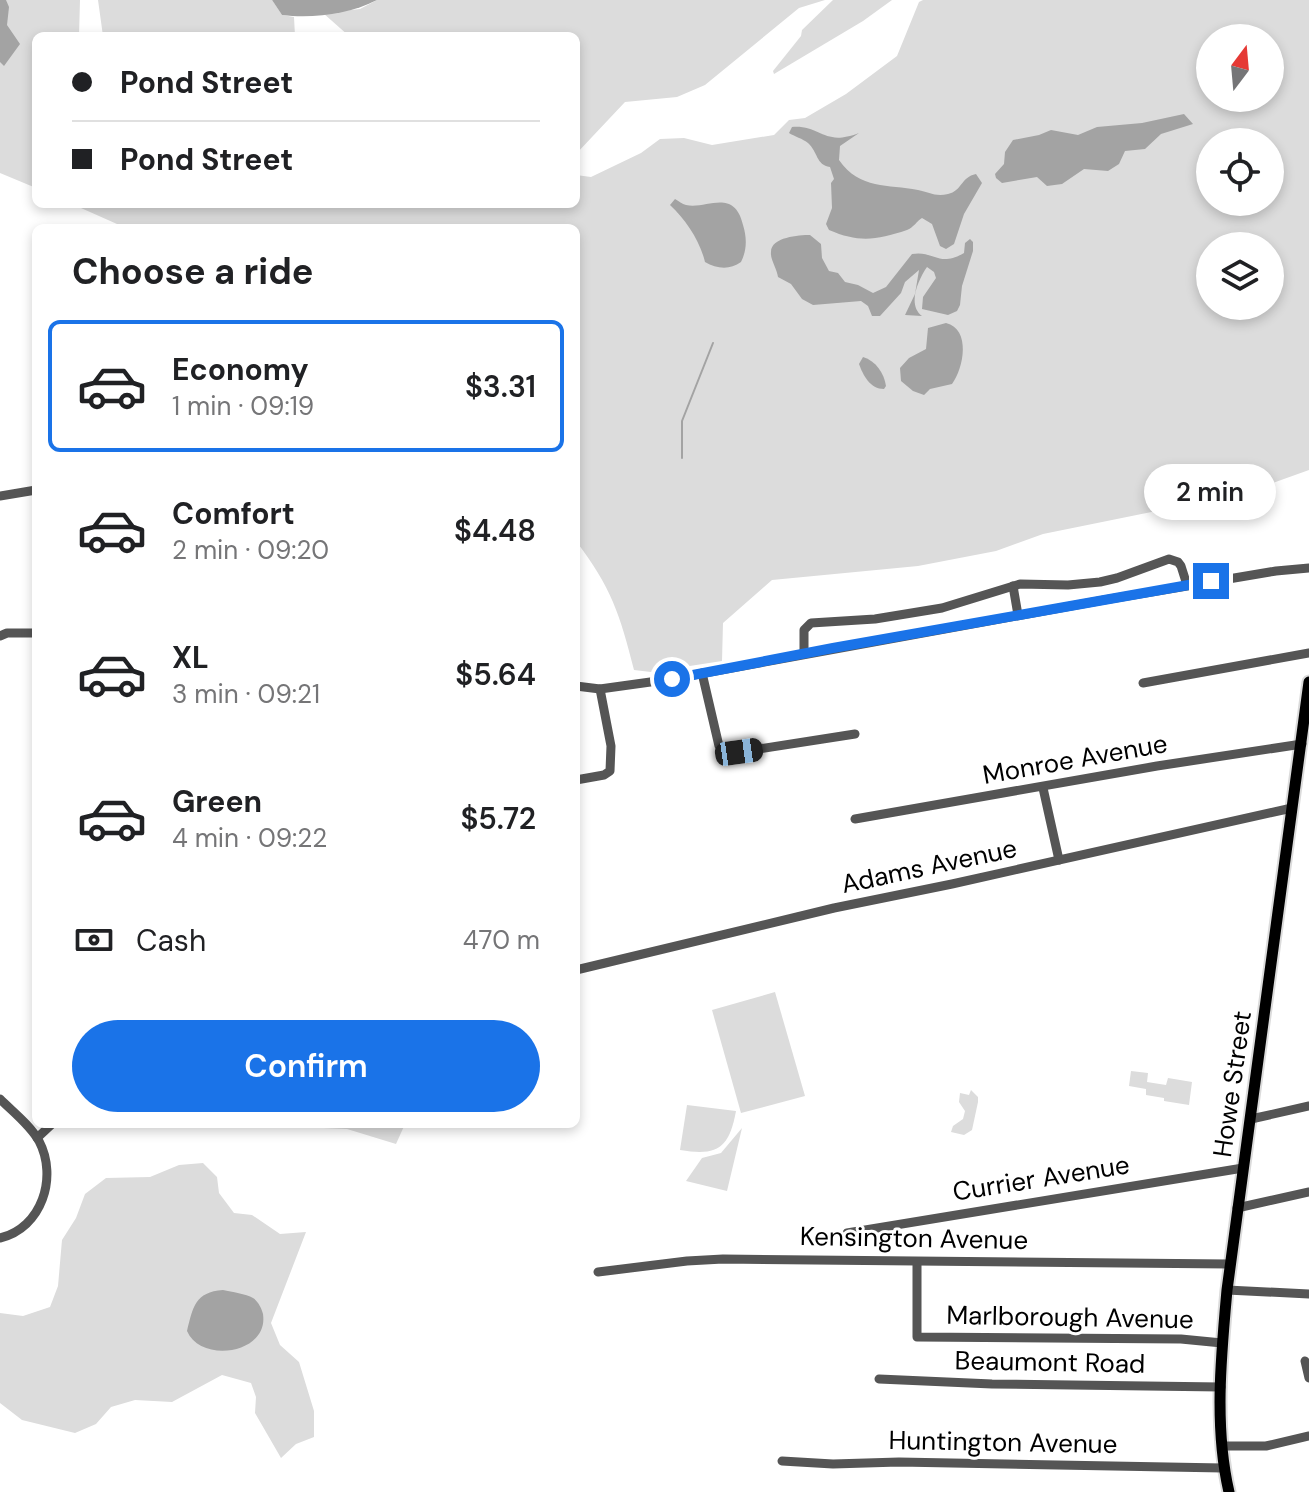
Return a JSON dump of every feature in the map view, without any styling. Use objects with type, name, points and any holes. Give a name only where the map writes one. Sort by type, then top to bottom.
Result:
[{"type":"main road","name":"Howe Street","points":[[1229,1492],[1223,1468],[1221,1387],[1229,1264],[1309,682]]},
{"type":"street","points":[[0,496],[32,491]]},
{"type":"street","points":[[804,653],[804,630],[811,623],[875,619],[942,608],[1013,586],[1100,582],[1169,559],[1181,566],[1187,585]]},
{"type":"street","points":[[580,686],[600,689],[702,673],[1187,585],[1309,568]]},
{"type":"street","points":[[1013,586],[1018,615]]},
{"type":"street","points":[[0,636],[32,633]]},
{"type":"street","points":[[1143,683],[1309,653]]},
{"type":"street","points":[[702,673],[715,735],[719,746],[727,751],[739,752],[855,734]]},
{"type":"street","points":[[580,779],[610,771],[611,746],[600,689]]},
{"type":"street","name":"Monroe Avenue","points":[[855,819],[1302,744]]},
{"type":"street","points":[[1043,788],[1059,860]]},
{"type":"street","name":"Adams Avenue","points":[[580,969],[820,911],[1292,808]]},
{"type":"street","points":[[0,1099],[37,1138],[46,1162],[46,1190],[34,1215],[21,1228],[0,1238]]},
{"type":"street","points":[[1251,1119],[1309,1106]]},
{"type":"street","points":[[37,1138],[48,1128]]},
{"type":"street","name":"Currier Avenue","points":[[847,1233],[1243,1168]]},
{"type":"street","points":[[1237,1208],[1309,1192]]},
{"type":"street","name":"Kensington Avenue","points":[[598,1272],[723,1259],[1229,1264]]},
{"type":"street","name":"Marlborough Avenue","points":[[917,1262],[917,1337],[1181,1339],[1222,1343]]},
{"type":"street","points":[[1227,1290],[1309,1294]]},
{"type":"street","points":[[1305,1361],[1309,1378]]},
{"type":"street","name":"Beaumont Road","points":[[879,1379],[1221,1387]]},
{"type":"street","points":[[1222,1446],[1266,1446],[1309,1436]]},
{"type":"street","name":"Huntington Avenue","points":[[782,1461],[1223,1468]]},
{"type":"shaded area","points":[[0,0],[80,0],[79,32],[32,32],[32,186],[0,173]]},
{"type":"shaded area","points":[[0,0],[6,0],[9,7],[7,25],[20,44],[4,66],[0,62]]},
{"type":"shaded area","points":[[98,0],[272,0],[282,15],[294,17],[295,32],[102,32]]},
{"type":"shaded area","points":[[272,0],[377,0],[343,12],[306,16],[282,15]]},
{"type":"shaded area","points":[[377,0],[825,0],[799,8],[705,85],[677,97],[625,102],[580,150],[580,32],[344,32],[323,13],[360,9]]},
{"type":"shaded area","points":[[833,0],[892,0],[774,74],[773,71],[801,36],[802,30]]},
{"type":"shaded area","points":[[923,0],[1309,0],[1309,470],[1245,493],[1043,534],[996,551],[918,566],[772,580],[723,623],[722,661],[651,672],[634,670],[613,602],[580,547],[580,224],[117,224],[81,208],[580,208],[580,176],[591,177],[641,153],[660,139],[684,138],[712,145],[774,135],[789,120],[805,118],[846,94],[897,56],[919,2]]},
{"type":"shaded area","points":[[1184,114],[1193,124],[1161,134],[1145,149],[1125,151],[1119,164],[1108,171],[1084,169],[1062,184],[1047,186],[1037,177],[1002,183],[996,178],[995,174],[1004,164],[1005,152],[1013,140],[1051,130],[1078,135],[1097,127],[1142,123]]},
{"type":"shaded area","points":[[792,127],[838,138],[859,133],[840,146],[839,160],[856,176],[875,184],[943,195],[953,192],[976,174],[982,183],[964,214],[954,244],[946,249],[940,246],[932,224],[922,218],[907,230],[877,238],[850,237],[829,230],[826,224],[832,208],[831,183],[834,179],[830,167],[822,164],[808,143],[789,133]]},
{"type":"shaded area","points":[[675,199],[686,205],[726,203],[733,207],[739,213],[745,235],[741,262],[723,268],[705,262],[692,231],[670,205]]},
{"type":"shaded area","points":[[810,235],[821,244],[822,258],[829,271],[838,273],[845,282],[873,293],[886,287],[912,254],[948,259],[964,253],[965,243],[970,239],[973,251],[962,286],[960,305],[957,311],[948,315],[922,309],[923,297],[936,278],[927,267],[915,299],[915,306],[922,316],[905,315],[915,294],[919,270],[905,282],[901,293],[880,316],[872,316],[868,306],[861,301],[813,305],[802,299],[791,284],[778,277],[771,255],[772,247],[780,240]]},
{"type":"shaded area","points":[[946,323],[954,327],[962,341],[960,369],[952,384],[930,389],[924,395],[913,391],[901,381],[900,368],[909,358],[926,349],[928,328]]},
{"type":"shaded area","points":[[863,357],[879,368],[885,381],[884,389],[875,387],[865,377],[859,364]]},
{"type":"shaded area","points":[[775,992],[805,1096],[741,1113],[712,1010]]},
{"type":"shaded area","points":[[1131,1071],[1148,1073],[1147,1082],[1166,1085],[1168,1078],[1192,1082],[1189,1105],[1164,1101],[1164,1098],[1146,1095],[1146,1089],[1129,1086]]},
{"type":"shaded area","points":[[971,1090],[978,1097],[972,1130],[964,1135],[951,1132],[953,1126],[963,1119],[965,1111],[959,1102],[960,1093],[969,1095]]},
{"type":"shaded area","points":[[687,1105],[736,1111],[725,1142],[703,1152],[680,1150]]},
{"type":"shaded area","points":[[324,1128],[403,1128],[396,1144],[347,1129]]},
{"type":"shaded area","points":[[742,1128],[727,1191],[686,1181],[702,1158],[721,1153]]},
{"type":"shaded area","points":[[203,1163],[217,1177],[219,1193],[234,1213],[252,1215],[280,1234],[306,1232],[271,1323],[280,1345],[299,1362],[314,1411],[314,1437],[296,1444],[281,1458],[255,1413],[256,1397],[251,1383],[222,1375],[172,1402],[135,1400],[111,1407],[96,1424],[75,1433],[22,1420],[0,1403],[0,1313],[23,1316],[50,1307],[58,1286],[62,1240],[76,1218],[85,1194],[106,1178],[150,1177],[179,1165]]},
{"type":"shaded area","points":[[223,1290],[253,1298],[263,1314],[262,1328],[256,1338],[245,1346],[219,1351],[206,1348],[187,1331],[197,1302],[206,1294]]},
{"type":"waterway","points":[[682,458],[682,421],[713,343]]},
{"type":"route","points":[[672,679],[1211,581]]}]
